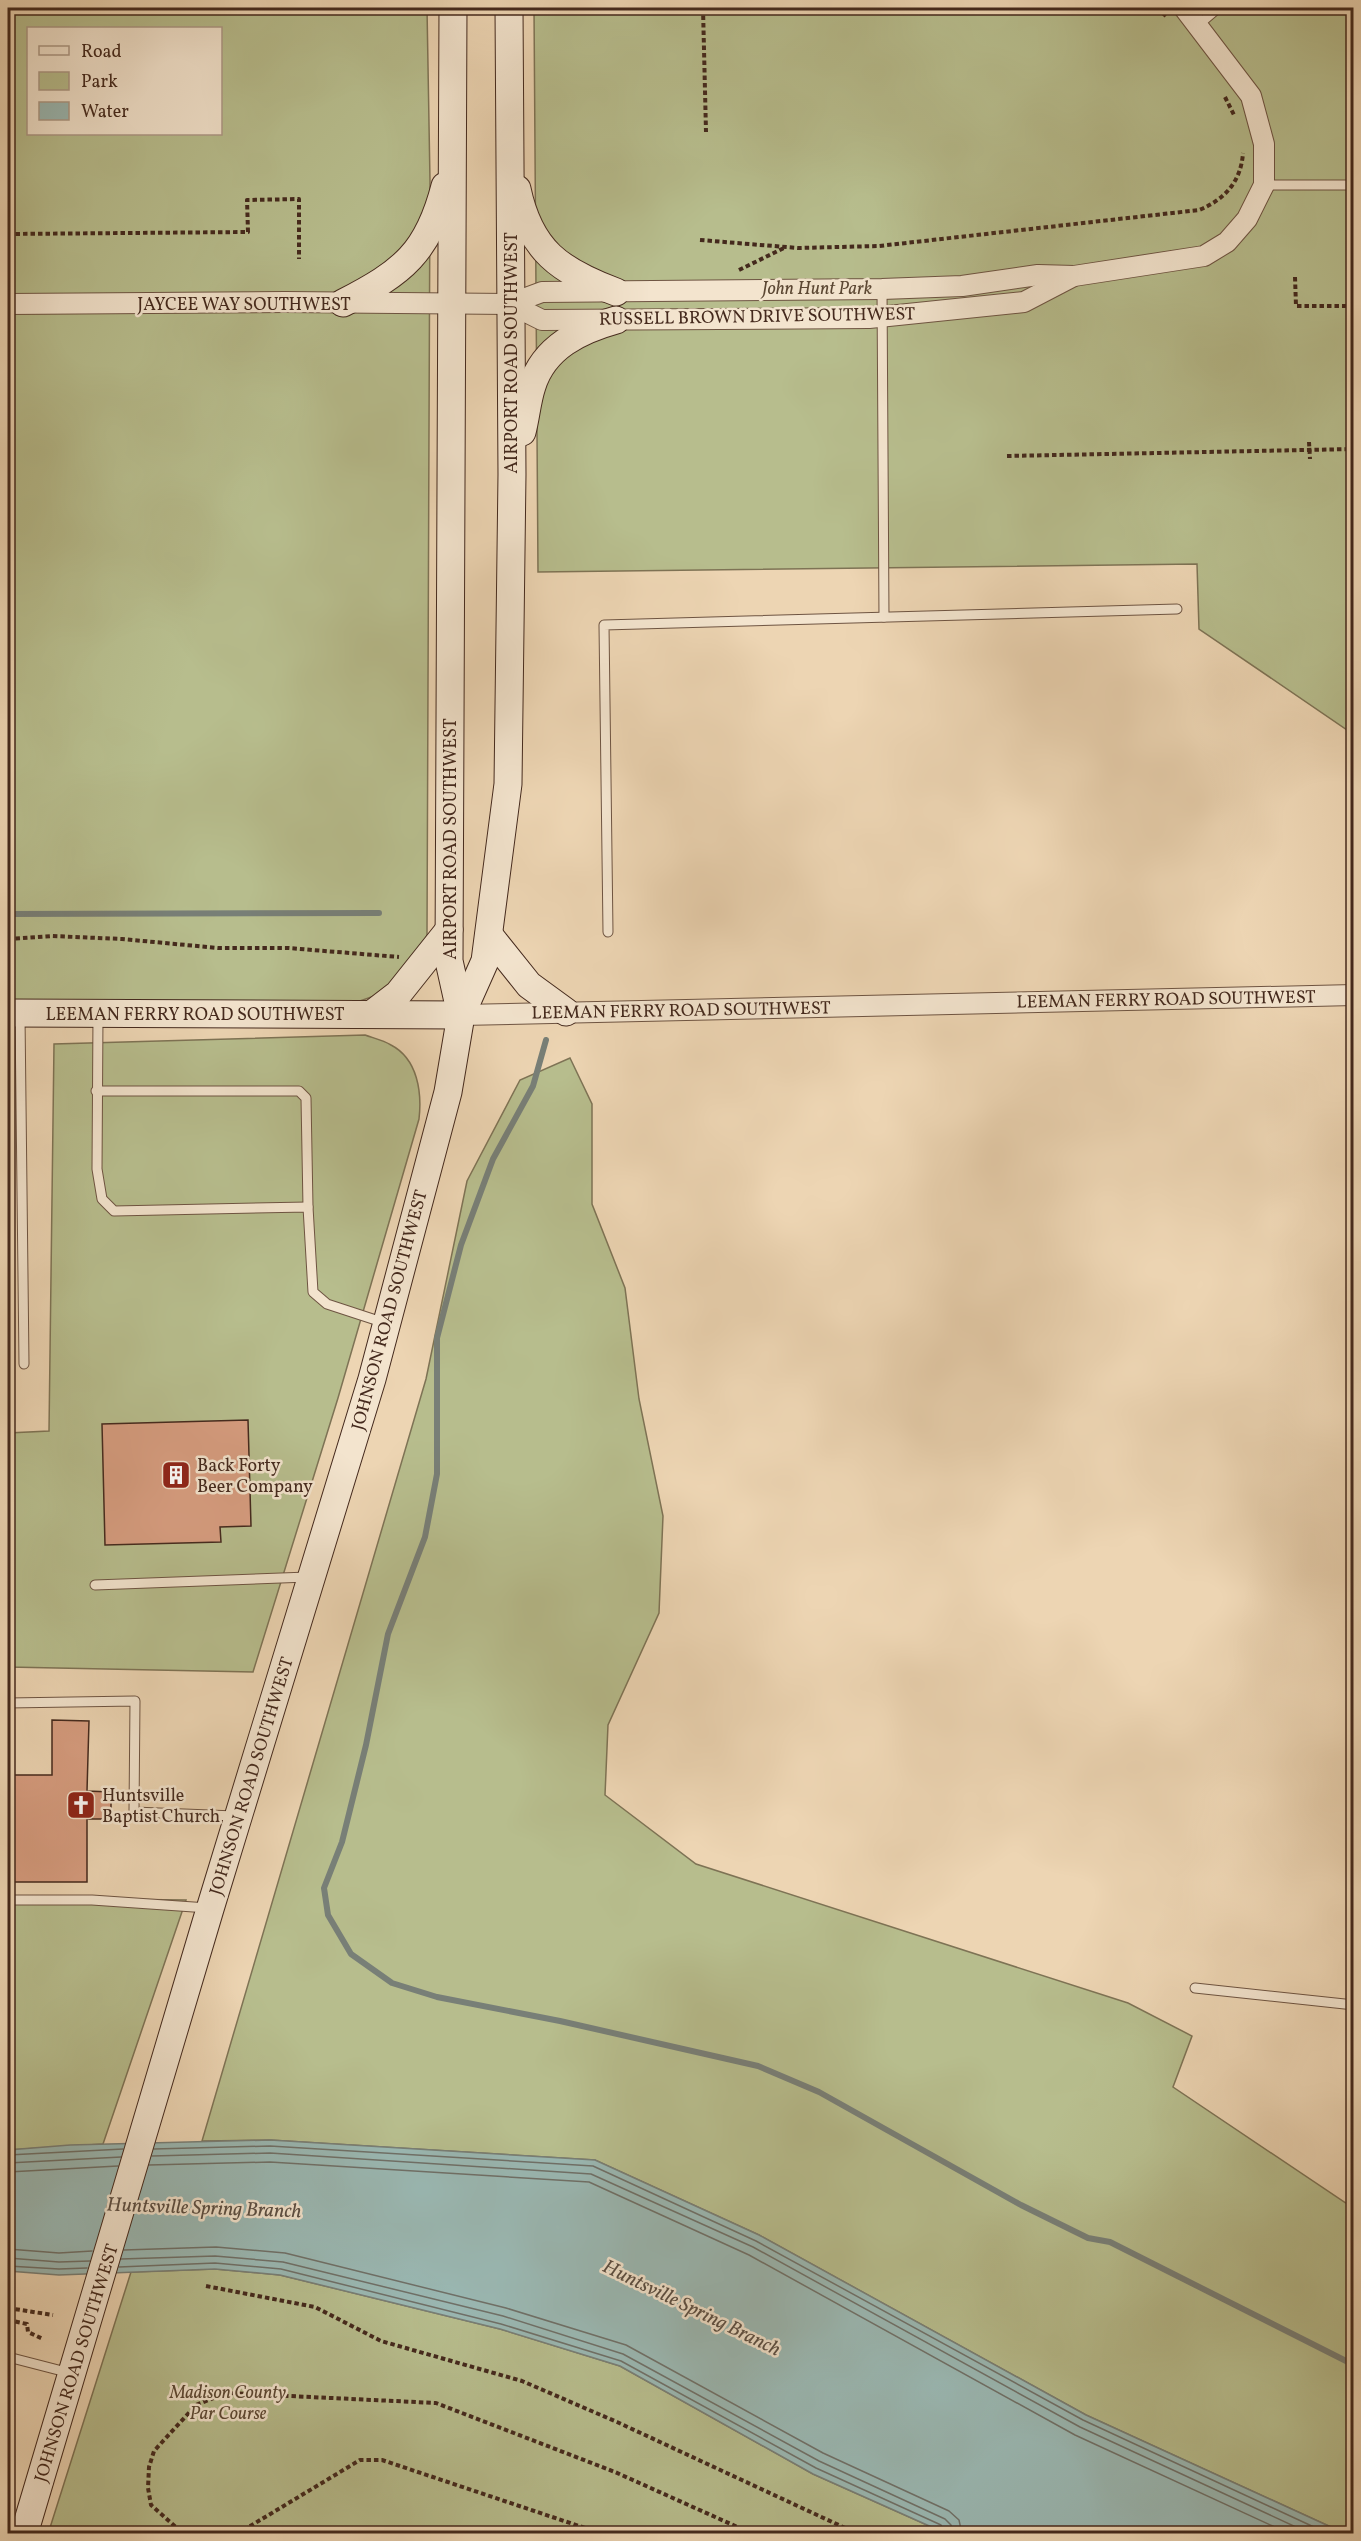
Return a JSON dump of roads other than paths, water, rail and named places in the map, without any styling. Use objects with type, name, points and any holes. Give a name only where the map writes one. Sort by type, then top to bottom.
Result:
[{"type":"street","name":"AIRPORT ROAD SOUTHWEST","points":[[453,8],[449,962],[461,1015]]},
{"type":"street","name":"AIRPORT ROAD SOUTHWEST","points":[[461,1015],[486,961],[508,784],[512,474],[509,8]]},
{"type":"street","name":"RUSSELL BROWN DRIVE SOUTHWEST","points":[[481,304],[510,304],[542,292],[882,290],[962,286],[1038,275],[1074,276],[1204,256],[1227,242],[1247,219],[1264,185],[1264,144],[1251,96],[1184,8]]},
{"type":"street","points":[[510,153],[518,194],[531,230],[548,255],[560,267],[582,280],[616,292]]},
{"type":"street","points":[[344,303],[405,266],[428,237],[453,156]]},
{"type":"street","name":"RUSSELL BROWN DRIVE SOUTHWEST","points":[[510,304],[542,320],[882,316],[1024,302],[1074,276]]},
{"type":"street","name":"JAYCEE WAY SOUTHWEST","points":[[8,304],[481,304]]},
{"type":"street","points":[[512,474],[532,385],[544,361],[559,346],[586,329],[616,320]]},
{"type":"street","points":[[372,1014],[398,994],[449,930]]},
{"type":"street","points":[[489,935],[529,985],[566,1012]]},
{"type":"street","name":"LEEMAN FERRY ROAD SOUTHWEST","points":[[14,1013],[461,1015],[1353,995]]},
{"type":"street","name":"JOHNSON ROAD SOUTHWEST","points":[[24,2534],[387,1324],[448,1092],[461,1015]]},
{"type":"lane","points":[[1198,25],[1218,8]]},
{"type":"lane","points":[[1264,185],[1353,185]]},
{"type":"lane","points":[[882,290],[884,617]]},
{"type":"lane","points":[[608,932],[604,625],[1177,609]]},
{"type":"lane","points":[[14,1013],[24,1364]]},
{"type":"lane","points":[[98,1013],[97,1169],[102,1199],[114,1210],[308,1207]]},
{"type":"lane","points":[[96,1091],[299,1091],[306,1098],[308,1207],[313,1292],[327,1304],[387,1324]]},
{"type":"lane","points":[[95,1585],[312,1577]]},
{"type":"lane","points":[[8,1702],[135,1701],[134,1812],[239,1816]]},
{"type":"lane","points":[[8,1900],[92,1900],[210,1909]]},
{"type":"lane","points":[[1195,1988],[1353,2005]]},
{"type":"lane","points":[[8,2357],[72,2374]]},
{"type":"water","name":"Huntsville Spring Branch","points":[[270,2140],[595,2160],[759,2235],[1086,2415],[1344,2533],[945,2533],[813,2474],[620,2366],[500,2329],[280,2275],[215,2269],[59,2275],[8,2271],[8,2150],[70,2145]]},
{"type":"waterway","points":[[8,914],[379,913]]},
{"type":"waterway","points":[[546,1040],[533,1086],[493,1159],[461,1245],[437,1338],[437,1474],[425,1537],[388,1634],[366,1745],[342,1842],[324,1888],[328,1915],[351,1954],[392,1983],[437,1997],[560,2021],[758,2066],[819,2092],[1021,2205],[1088,2238],[1110,2242],[1354,2365]]},
{"type":"place","name":"Back Forty Beer Company","points":[[176,1475]]},
{"type":"place","name":"Huntsville Baptist Church","points":[[81,1805]]},
{"type":"park label","name":"John Hunt Park","points":[[817,288]]},
{"type":"park label","name":"Madison County Par Course","points":[[228,2402]]}]
